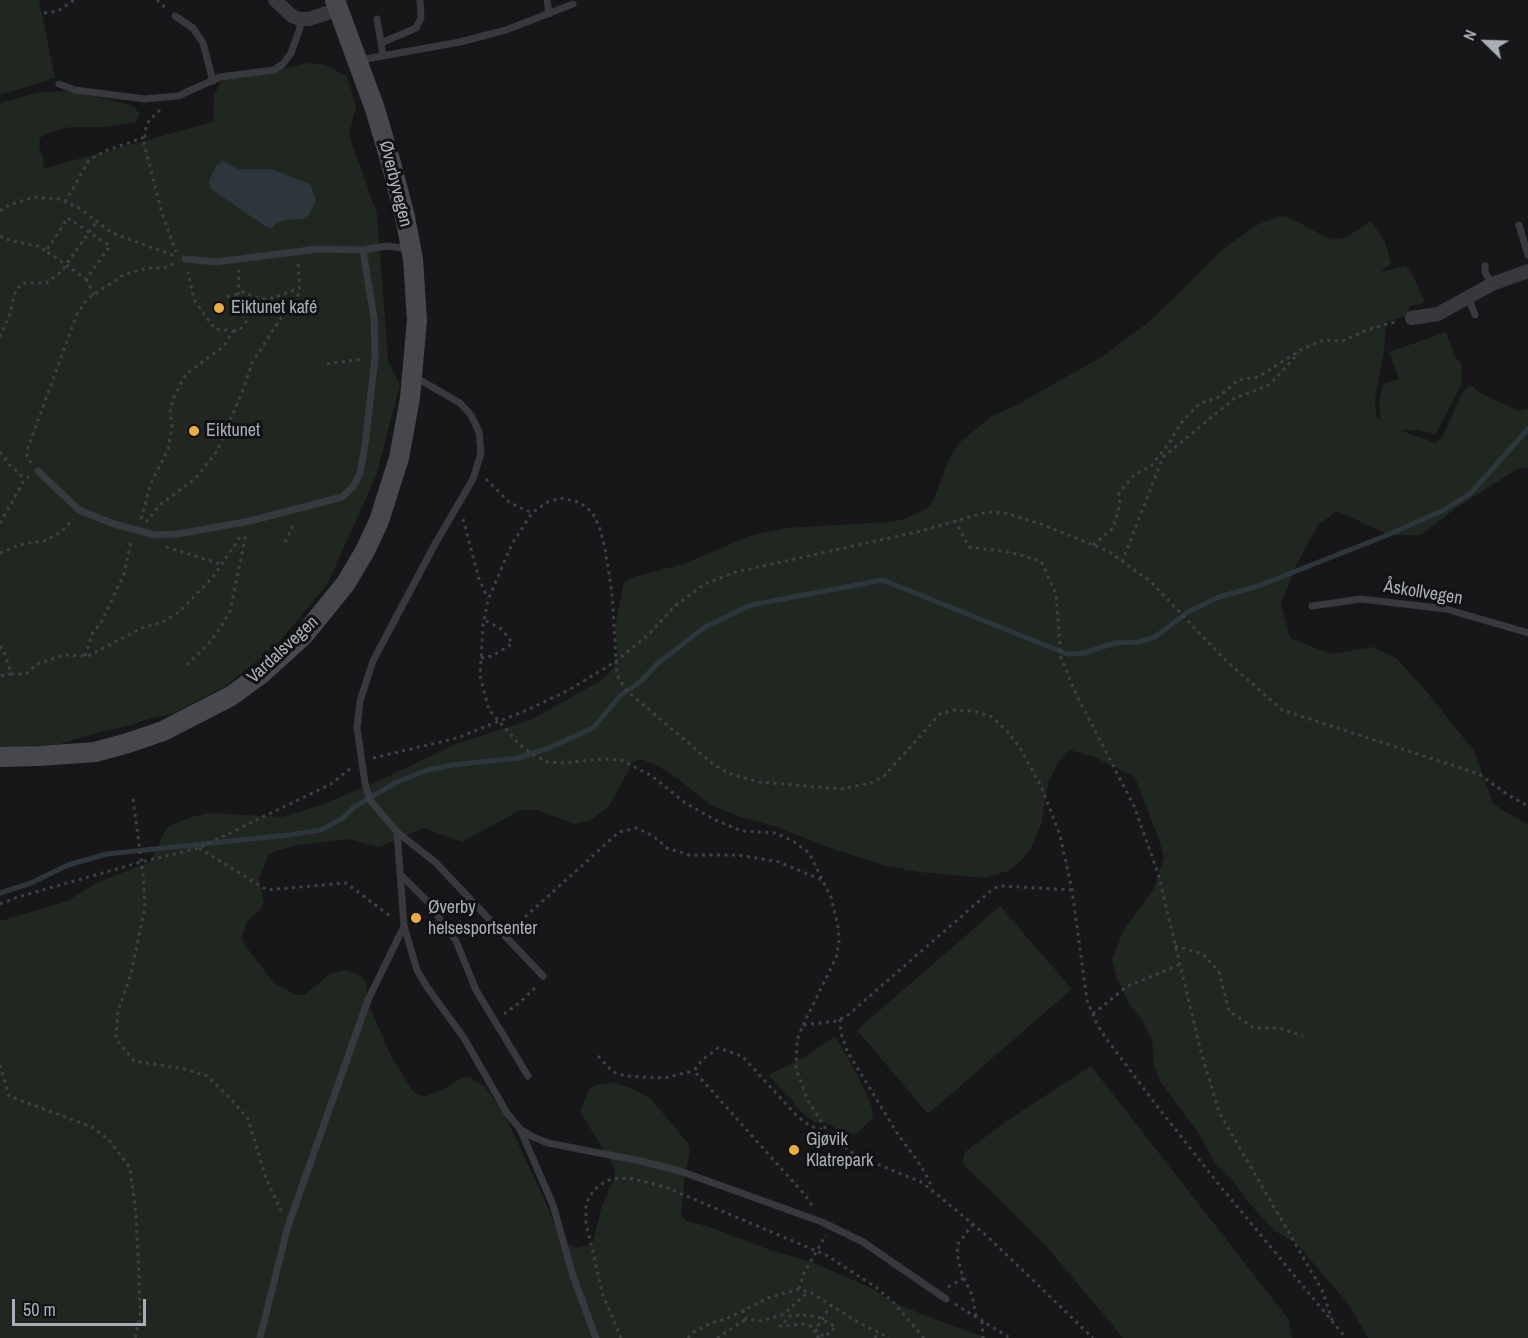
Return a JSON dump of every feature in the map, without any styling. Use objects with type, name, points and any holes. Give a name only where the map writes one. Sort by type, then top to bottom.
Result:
[{"type":"main road","name":"Øverbyvegen","points":[[337,4],[391,163],[405,217],[413,259],[417,320],[413,375]]},
{"type":"main road","name":"Vardalsvegen","points":[[0,757],[95,752],[128,744],[163,731],[231,696],[304,635],[346,583],[379,521],[399,458],[413,375]]},
{"type":"street","points":[[275,0],[292,16],[300,19],[309,19],[337,4]]},
{"type":"street","points":[[1412,318],[1438,314],[1492,284],[1528,270]]},
{"type":"lane","points":[[381,43],[416,28],[421,18],[420,0]]},
{"type":"lane","points":[[547,0],[549,14]]},
{"type":"lane","points":[[357,61],[460,42],[506,30],[573,4]]},
{"type":"lane","points":[[175,16],[193,28],[203,43],[213,81]]},
{"type":"lane","points":[[59,84],[75,90],[146,99],[178,96],[213,81],[245,73],[268,72],[278,68],[291,53],[300,28],[300,19]]},
{"type":"lane","points":[[377,19],[383,56]]},
{"type":"lane","points":[[1520,225],[1528,255]]},
{"type":"lane","points":[[185,259],[215,262],[239,261],[318,249],[363,250],[387,246],[410,249]]},
{"type":"lane","points":[[38,471],[79,510],[114,524],[155,535],[178,534],[250,520],[342,497],[353,487],[360,474],[375,357],[374,318],[363,250]]},
{"type":"lane","points":[[1485,266],[1485,272],[1492,284]]},
{"type":"lane","points":[[1468,297],[1475,315]]},
{"type":"lane","points":[[413,375],[460,403],[471,415],[479,432],[481,453],[473,480],[430,553],[373,661],[360,701],[357,728],[365,783],[370,800],[397,832],[435,862],[543,976]]},
{"type":"lane","name":"Åskollvegen","points":[[1312,606],[1360,599],[1436,607],[1528,633]]},
{"type":"lane","points":[[397,832],[404,926],[417,970],[465,1038],[507,1113],[520,1129],[553,1205],[573,1276],[596,1338]]},
{"type":"lane","points":[[400,874],[428,902],[456,941],[476,990],[528,1076]]},
{"type":"lane","points":[[260,1338],[288,1226],[368,1000],[404,926]]},
{"type":"lane","points":[[520,1129],[548,1143],[680,1171],[822,1222],[863,1242],[943,1297]]},
{"type":"path","points":[[44,13],[58,10],[74,0]]},
{"type":"path","points":[[178,96],[150,119],[146,127],[144,144],[148,165],[174,247],[185,259],[194,300],[215,329],[239,330],[246,322],[238,292],[239,261]]},
{"type":"path","points":[[65,202],[89,160],[145,137]]},
{"type":"path","points":[[0,211],[9,205],[34,197],[58,199],[79,208],[112,233],[185,259]]},
{"type":"path","points":[[46,251],[68,218],[110,246],[86,279]]},
{"type":"path","points":[[0,337],[18,288],[23,283],[46,283],[66,266],[97,221]]},
{"type":"path","points":[[0,236],[11,241],[39,246],[86,279],[94,295]]},
{"type":"path","points":[[85,656],[93,632],[101,623],[124,574],[131,539],[160,504],[196,478],[217,451],[252,363],[281,318],[293,308],[300,287],[297,253]]},
{"type":"path","points":[[0,523],[25,479],[38,471],[28,460],[26,453],[77,314],[87,299],[125,274],[149,268],[164,268],[185,259]]},
{"type":"path","points":[[227,297],[238,292],[261,299],[282,295],[300,287]]},
{"type":"path","points":[[1093,545],[1113,528],[1120,504],[1119,493],[1134,475],[1151,466],[1185,419],[1200,403],[1217,398],[1238,380],[1258,377],[1302,349],[1323,340],[1342,341],[1370,329],[1412,318]]},
{"type":"path","points":[[138,531],[151,483],[168,449],[172,427],[170,409],[174,397],[186,374],[225,346],[233,331]]},
{"type":"path","points":[[1122,562],[1163,457],[1235,398],[1269,385],[1302,349]]},
{"type":"path","points":[[327,364],[375,357]]},
{"type":"path","points":[[0,452],[25,479]]},
{"type":"path","points":[[477,469],[510,503],[532,513]]},
{"type":"path","points":[[1093,1338],[973,1224],[930,1189],[921,1182],[855,1155],[827,1131],[816,1116],[798,1079],[795,1055],[797,1040],[836,958],[839,942],[836,914],[824,881],[809,853],[793,841],[776,833],[742,831],[715,820],[684,802],[652,776],[621,760],[548,762],[519,744],[489,710],[480,676],[484,620],[488,600],[512,544],[532,513],[548,502],[560,498],[579,502],[592,512],[606,549],[615,626],[615,663],[617,675],[626,690],[702,755],[729,773],[759,782],[841,789],[872,783],[884,776],[940,714],[955,710],[974,711],[992,717],[1007,730],[1041,786],[1060,835],[1072,890],[1087,1000],[1105,1036],[1216,1181],[1346,1338]]},
{"type":"path","points":[[460,502],[479,579],[488,600]]},
{"type":"path","points":[[285,542],[295,522],[295,509]]},
{"type":"path","points":[[0,553],[20,545],[47,540],[61,532],[79,510]]},
{"type":"path","points":[[0,904],[29,893],[199,848],[331,784],[361,761],[457,738],[567,691],[615,663],[648,635],[676,605],[705,584],[736,572],[921,531],[987,512],[1005,513],[1041,524],[1108,551],[1151,582],[1223,658],[1282,710],[1479,774],[1528,806]]},
{"type":"path","points":[[955,520],[969,547],[1009,552],[1041,561],[1056,594],[1061,657],[1076,694],[1134,806],[1158,873],[1201,1052],[1220,1112],[1322,1290],[1332,1322]]},
{"type":"path","points":[[0,676],[26,674],[37,664],[64,655],[85,656],[98,652],[142,628],[165,621],[179,612],[213,577],[238,538],[248,529],[230,611],[209,644],[187,665]]},
{"type":"path","points":[[163,546],[221,564]]},
{"type":"path","points":[[481,658],[492,656],[512,644],[500,628],[484,620]]},
{"type":"path","points":[[0,646],[5,654],[10,674]]},
{"type":"path","points":[[133,799],[145,907],[131,974],[118,1011],[116,1039],[134,1061],[184,1069],[207,1076],[231,1099],[248,1119],[266,1178],[288,1226]]},
{"type":"path","points":[[505,935],[619,832],[637,828],[653,836],[667,848],[689,855],[738,855],[779,862],[824,881]]},
{"type":"path","points":[[199,848],[267,890],[346,883],[404,926]]},
{"type":"path","points":[[803,1025],[840,1019],[868,998],[994,888],[1002,886],[1072,890]]},
{"type":"path","points":[[1175,946],[1203,954],[1219,972],[1229,1011],[1254,1028],[1280,1028],[1303,1036]]},
{"type":"path","points":[[1093,1014],[1126,987],[1180,965]]},
{"type":"path","points":[[495,1020],[525,998],[543,976]]},
{"type":"path","points":[[840,1019],[841,1033],[847,1051],[897,1133],[921,1166],[930,1182],[930,1189]]},
{"type":"path","points":[[598,1056],[613,1072],[625,1076],[664,1078],[694,1071],[702,1060],[718,1048],[742,1056],[797,1116],[810,1126],[827,1131]]},
{"type":"path","points":[[0,1065],[9,1096],[92,1128],[109,1140],[130,1168],[136,1214],[139,1276],[140,1317],[135,1338]]},
{"type":"path","points":[[694,1071],[805,1196],[822,1222]]},
{"type":"path","points":[[621,1338],[603,1295],[586,1223],[586,1206],[598,1186],[619,1178],[635,1179],[665,1187],[816,1250],[877,1288],[892,1301],[924,1338]]},
{"type":"path","points":[[973,1224],[958,1244],[957,1254],[964,1278],[972,1294],[976,1317]]},
{"type":"path","points":[[799,1289],[804,1273],[831,1226]]},
{"type":"path","points":[[964,1278],[948,1287],[943,1297],[1010,1338]]},
{"type":"path","points":[[688,1338],[692,1333],[711,1323],[726,1319],[768,1298],[799,1289],[889,1338]]},
{"type":"path","points":[[717,1338],[746,1319],[761,1321],[784,1314],[808,1292]]},
{"type":"path","points":[[819,1338],[814,1332],[831,1305]]},
{"type":"path","points":[[743,1310],[746,1319]]},
{"type":"path","points":[[796,1315],[818,1317],[836,1327],[824,1337],[817,1329],[802,1324],[780,1326],[785,1319],[796,1315]]},
{"type":"path","points":[[982,1321],[983,1338]]},
{"type":"path","points":[[874,1338],[878,1331]]},
{"type":"shaded area","points":[[0,0],[39,0],[55,78],[0,95]]},
{"type":"shaded area","name":"Eiktunet","points":[[309,63],[325,65],[347,76],[356,107],[349,135],[377,214],[388,360],[400,385],[376,476],[327,585],[274,648],[224,687],[172,714],[60,744],[0,748],[0,103],[40,92],[64,91],[104,98],[135,107],[139,114],[136,122],[104,127],[71,127],[47,133],[40,138],[39,146],[44,162],[42,169],[213,122],[214,96],[221,81],[252,72]]},
{"type":"shaded area","points":[[223,161],[238,169],[271,169],[310,184],[316,200],[309,215],[302,219],[285,220],[277,223],[271,229],[265,226],[211,189],[209,181],[216,166]]},
{"type":"shaded area","points":[[1280,216],[1288,217],[1331,240],[1347,237],[1371,221],[1385,242],[1391,263],[1381,272],[1405,266],[1411,272],[1425,302],[1409,307],[1410,315],[1386,322],[1384,352],[1375,400],[1376,416],[1381,421],[1379,404],[1383,384],[1399,379],[1389,352],[1446,332],[1456,359],[1461,362],[1462,383],[1436,434],[1417,430],[1399,430],[1435,443],[1442,438],[1462,393],[1470,385],[1484,395],[1519,411],[1528,409],[1528,468],[1519,468],[1456,508],[1421,535],[1389,535],[1337,511],[1318,525],[1296,566],[1281,604],[1290,638],[1331,654],[1373,647],[1397,659],[1474,751],[1493,804],[1528,825],[1528,1338],[1368,1338],[1349,1305],[1297,1244],[1275,1231],[1215,1163],[1199,1134],[1160,1081],[1154,1065],[1152,1040],[1141,1018],[1130,1006],[1116,976],[1112,960],[1124,929],[1153,890],[1164,858],[1160,842],[1136,780],[1131,775],[1094,757],[1070,750],[1058,762],[1048,784],[1041,825],[1031,848],[1021,861],[1008,871],[984,878],[919,872],[886,866],[771,825],[740,817],[709,804],[677,778],[641,759],[633,762],[610,805],[591,820],[575,824],[537,810],[520,810],[462,842],[424,828],[379,847],[347,839],[298,845],[275,851],[268,856],[259,879],[264,903],[260,910],[247,921],[242,936],[244,944],[274,983],[296,995],[304,995],[330,974],[345,970],[361,976],[366,982],[370,1007],[390,1054],[412,1090],[418,1095],[426,1096],[442,1090],[463,1077],[471,1078],[485,1087],[504,1113],[561,1241],[576,1248],[592,1245],[602,1206],[615,1176],[615,1168],[580,1112],[589,1089],[612,1082],[650,1098],[688,1143],[690,1151],[681,1215],[686,1221],[809,1261],[869,1287],[897,1304],[987,1338],[0,1338],[0,921],[68,901],[96,883],[150,862],[169,826],[192,817],[208,813],[282,817],[321,805],[374,783],[456,744],[533,719],[605,678],[615,666],[618,658],[615,626],[624,582],[630,578],[683,564],[753,535],[786,528],[887,522],[904,519],[926,509],[932,503],[950,457],[959,443],[992,416],[1015,406],[1103,356],[1150,321],[1223,249],[1257,225]]},
{"type":"shaded area","points":[[1000,906],[1072,989],[928,1114],[857,1030]]},
{"type":"shaded area","points":[[835,1036],[859,1078],[871,1105],[873,1116],[871,1120],[855,1134],[844,1133],[827,1123],[814,1122],[797,1108],[768,1075],[803,1058]]},
{"type":"shaded area","points":[[1091,1066],[1289,1320],[1292,1338],[1123,1338],[1047,1247],[962,1163],[965,1152],[1008,1120]]},
{"type":"waterway","points":[[0,893],[31,883],[68,865],[107,854],[321,830],[343,818],[354,807],[397,782],[428,770],[518,758],[549,748],[594,727],[620,696],[641,681],[658,663],[705,627],[751,605],[883,580],[1067,654],[1084,653],[1115,643],[1139,642],[1155,637],[1188,612],[1219,597],[1258,586],[1444,510],[1471,493],[1528,429]]},
{"type":"place","name":"Eiktunet kafé","points":[[219,308]]},
{"type":"place","name":"Eiktunet","points":[[194,431]]},
{"type":"place","name":"Øverby helsesportsenter","points":[[416,918]]},
{"type":"place","name":"Gjøvik Klatrepark","points":[[794,1150]]}]
